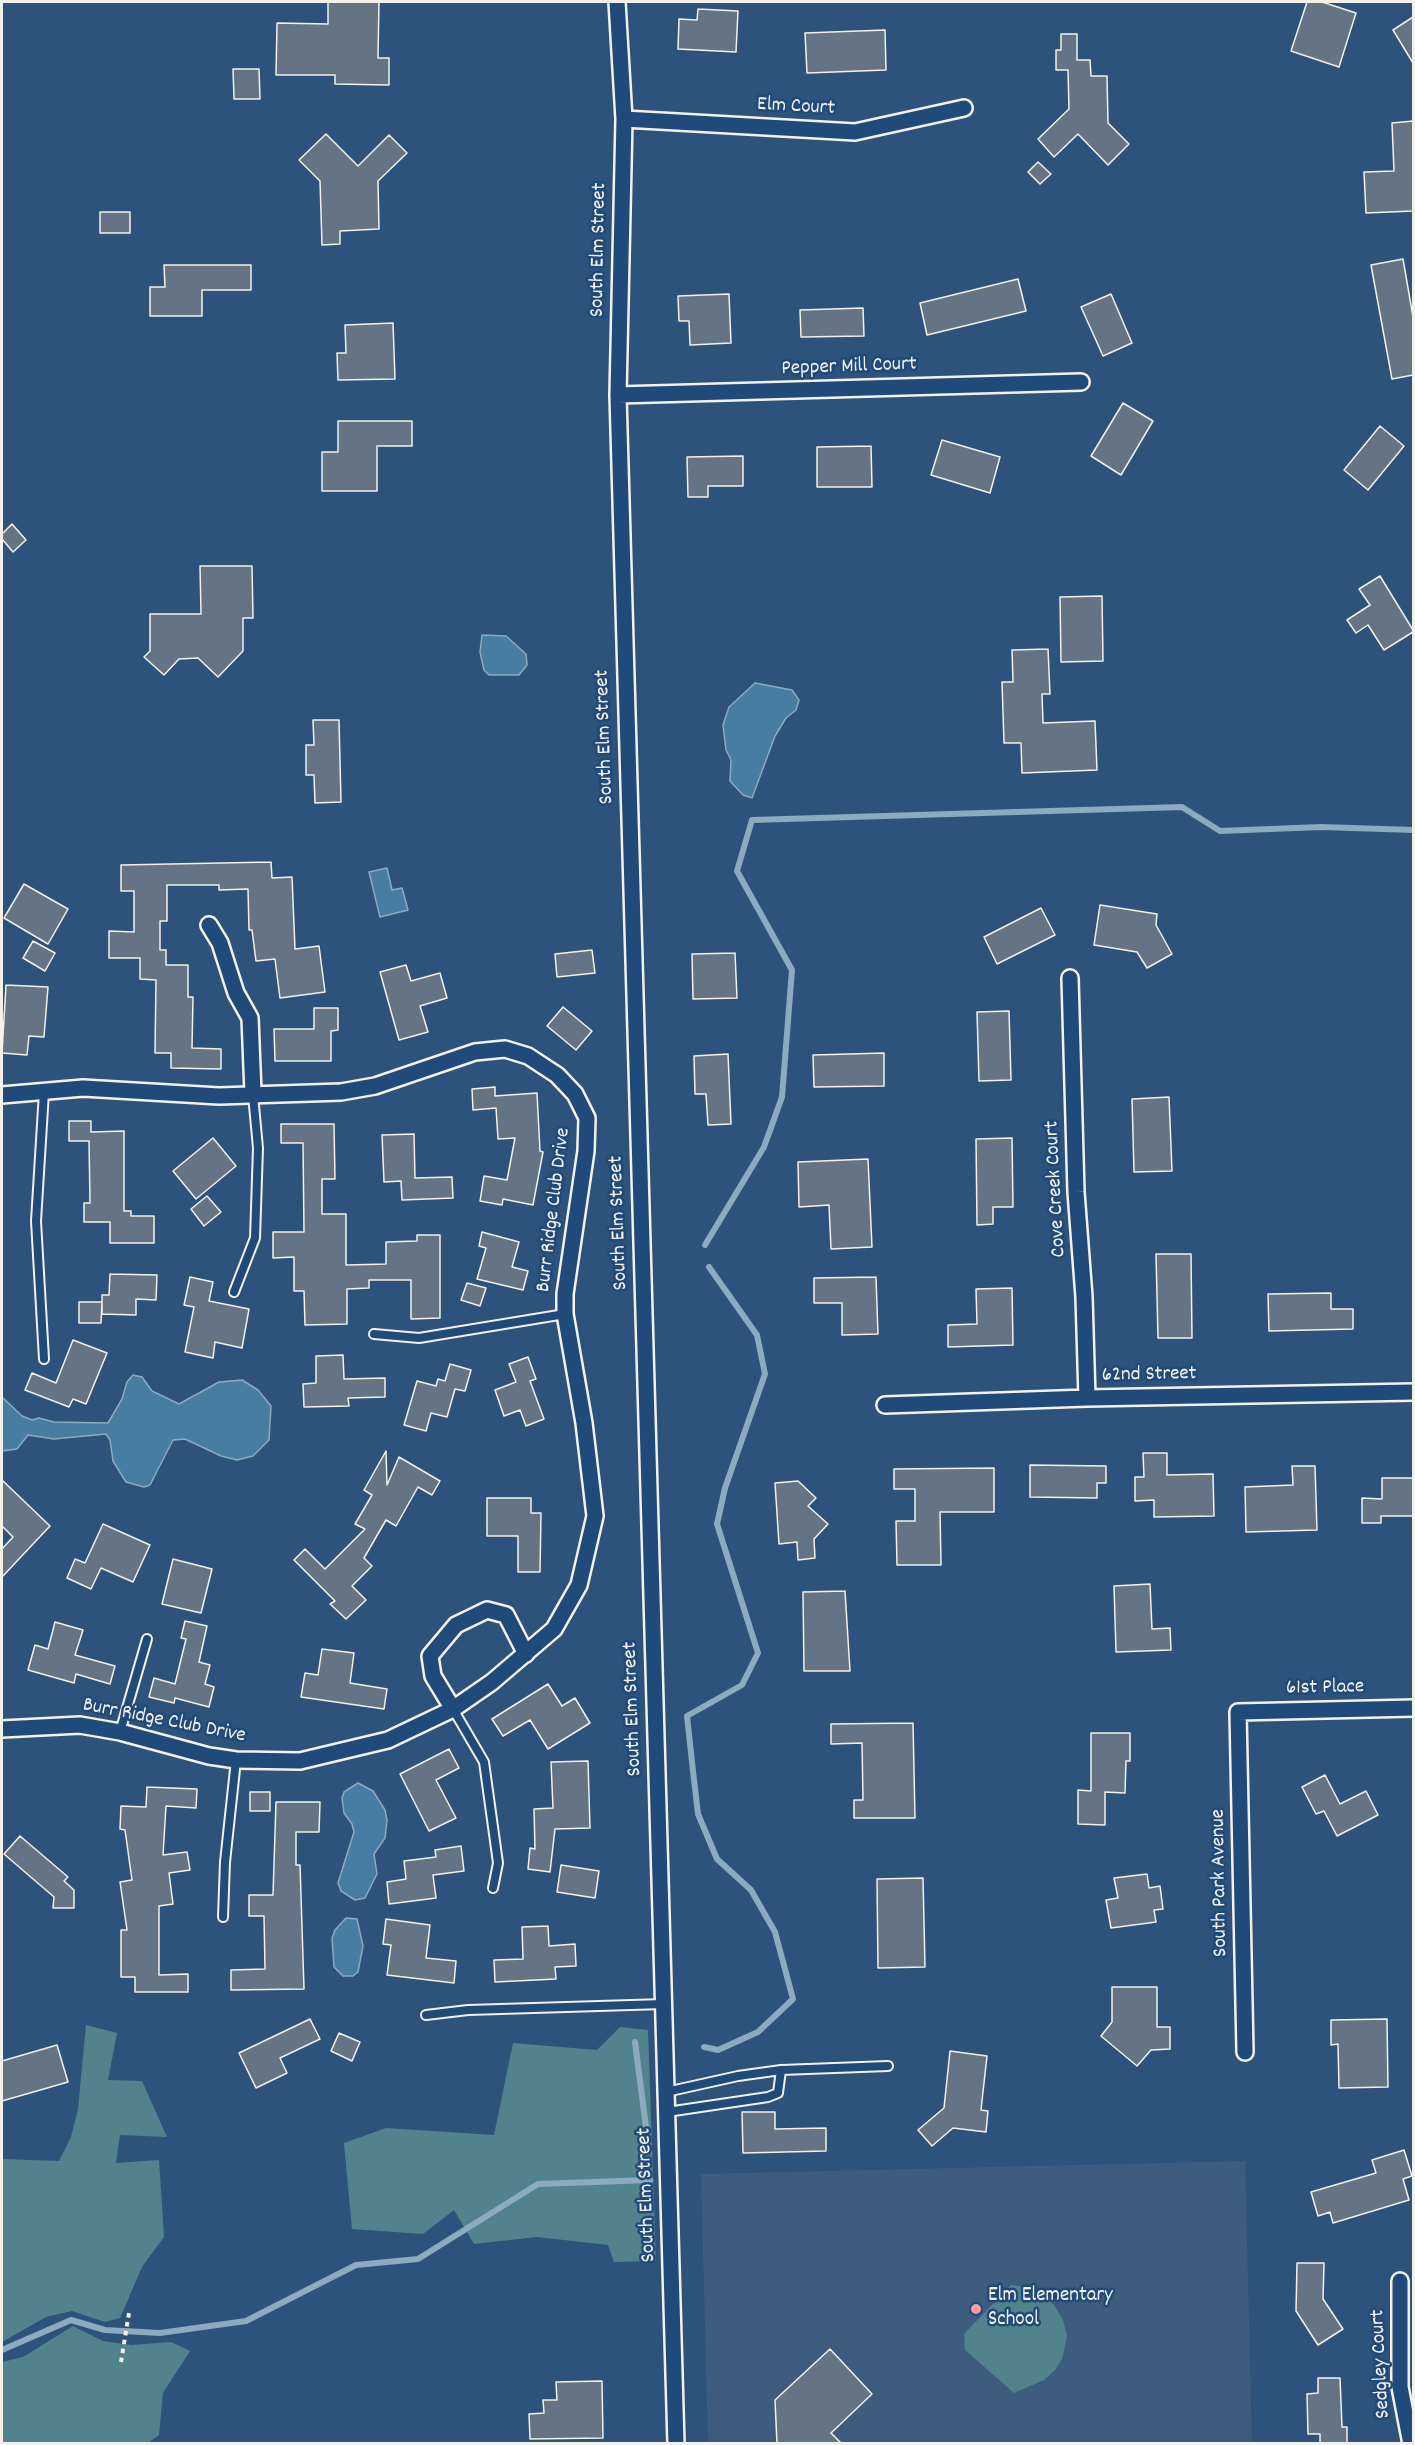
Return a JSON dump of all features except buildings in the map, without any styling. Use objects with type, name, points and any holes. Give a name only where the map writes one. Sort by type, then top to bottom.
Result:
[{"type":"street","name":"South Elm Street","points":[[617,2],[624,119],[618,395],[676,2444]]},
{"type":"street","name":"Elm Court","points":[[624,119],[855,132],[964,108]]},
{"type":"street","name":"Pepper Mill Court","points":[[618,395],[1081,382]]},
{"type":"street","points":[[209,925],[220,943],[236,993],[250,1018],[253,1093]]},
{"type":"street","name":"Cove Creek Court","points":[[1070,978],[1076,1192],[1084,1297],[1087,1398]]},
{"type":"street","name":"Burr Ridge Club Drive","points":[[2,1095],[83,1088],[219,1096],[253,1093],[341,1092],[364,1088],[464,1055],[505,1049],[528,1056],[557,1075],[575,1094],[587,1118],[586,1151],[568,1273],[565,1314],[584,1423],[595,1516],[579,1585],[554,1629],[492,1682],[453,1709],[388,1740],[300,1761],[236,1760],[209,1756],[120,1732],[80,1725],[2,1730]]},
{"type":"street","name":"62nd Street","points":[[885,1405],[1087,1398],[1413,1392]]},
{"type":"street","points":[[453,1709],[433,1676],[430,1656],[456,1625],[487,1610],[506,1615],[526,1654]]},
{"type":"street","name":"61st Place","points":[[1238,1712],[1413,1708]]},
{"type":"street","name":"South Park Avenue","points":[[1238,1712],[1245,2052]]},
{"type":"street","name":"Sedgley Court","points":[[1400,2281],[1400,2387],[1411,2444]]},
{"type":"lane","points":[[44,1092],[36,1221],[44,1359]]},
{"type":"lane","points":[[234,1292],[255,1238],[258,1149],[253,1093]]},
{"type":"lane","points":[[374,1334],[419,1338],[565,1314]]},
{"type":"lane","points":[[120,1732],[147,1639]]},
{"type":"lane","points":[[453,1709],[484,1762],[498,1863],[493,1888]]},
{"type":"lane","points":[[223,1917],[225,1862],[236,1760]]},
{"type":"lane","points":[[426,2015],[468,2010],[664,2004]]},
{"type":"lane","points":[[666,2092],[738,2076],[781,2070],[888,2066]]},
{"type":"lane","points":[[667,2112],[768,2097],[778,2093],[781,2070]]},
{"type":"path","points":[[121,2362],[129,2313]]},
{"type":"shaded area","points":[[482,635],[506,636],[526,654],[527,665],[519,675],[489,675],[484,670],[480,652]]},
{"type":"shaded area","points":[[755,683],[792,690],[799,700],[796,710],[786,718],[775,736],[752,798],[743,795],[730,781],[731,760],[726,750],[723,725],[729,707]]},
{"type":"shaded area","points":[[387,868],[392,890],[402,888],[408,910],[380,917],[369,872]]},
{"type":"shaded area","points":[[133,1375],[142,1377],[152,1391],[179,1404],[219,1382],[242,1380],[258,1390],[271,1406],[269,1440],[253,1456],[237,1460],[221,1456],[185,1439],[173,1440],[150,1485],[144,1487],[126,1482],[113,1461],[110,1440],[106,1434],[54,1439],[28,1435],[17,1449],[2,1451],[2,1397],[22,1416],[32,1420],[39,1418],[54,1422],[108,1423],[122,1399],[127,1382]]},
{"type":"shaded area","points":[[358,1783],[373,1791],[385,1810],[387,1820],[385,1838],[374,1854],[377,1874],[365,1898],[355,1900],[341,1891],[338,1883],[354,1832],[352,1824],[344,1813],[342,1798],[344,1792]]},
{"type":"shaded area","points":[[346,1918],[357,1919],[363,1946],[358,1972],[353,1976],[343,1976],[334,1967],[332,1938],[335,1930]]},
{"type":"shaded area","name":"Elm Elementary School","points":[[1245,2161],[1252,2443],[708,2443],[701,2174]]},
{"type":"green space","points":[[86,2025],[117,2033],[108,2080],[142,2081],[167,2137],[120,2135],[116,2163],[159,2160],[164,2237],[142,2267],[120,2318],[105,2322],[72,2311],[46,2317],[2,2342],[2,2159],[59,2161],[71,2137],[78,2109]]},
{"type":"green space","points":[[620,2027],[648,2030],[656,2261],[614,2262],[608,2245],[537,2237],[474,2244],[454,2210],[423,2234],[352,2229],[344,2143],[386,2128],[494,2135],[513,2043],[597,2050]]},
{"type":"green space","points":[[1011,2285],[1026,2287],[1042,2294],[1054,2305],[1063,2320],[1067,2336],[1062,2359],[1055,2370],[1044,2380],[1014,2393],[965,2350],[964,2334]]},
{"type":"green space","points":[[73,2326],[103,2341],[131,2345],[171,2342],[190,2351],[163,2393],[159,2435],[148,2443],[2,2443],[2,2362],[23,2357]]},
{"type":"waterway","points":[[705,1245],[764,1147],[782,1097],[792,970],[737,871],[752,820],[1182,807],[1220,831],[1321,827],[1414,830]]},
{"type":"waterway","points":[[704,2047],[718,2050],[758,2032],[793,1999],[775,1932],[751,1890],[717,1859],[698,1814],[693,1771],[687,1716],[742,1685],[758,1653],[717,1524],[725,1488],[765,1374],[757,1335],[709,1267]]},
{"type":"waterway","points":[[635,2042],[649,2151]]},
{"type":"waterway","points":[[2,2350],[71,2320],[105,2330],[160,2333],[246,2321],[356,2265],[418,2259],[538,2184],[650,2180]]},
{"type":"place","name":"Elm Elementary School","points":[[976,2309]]}]
